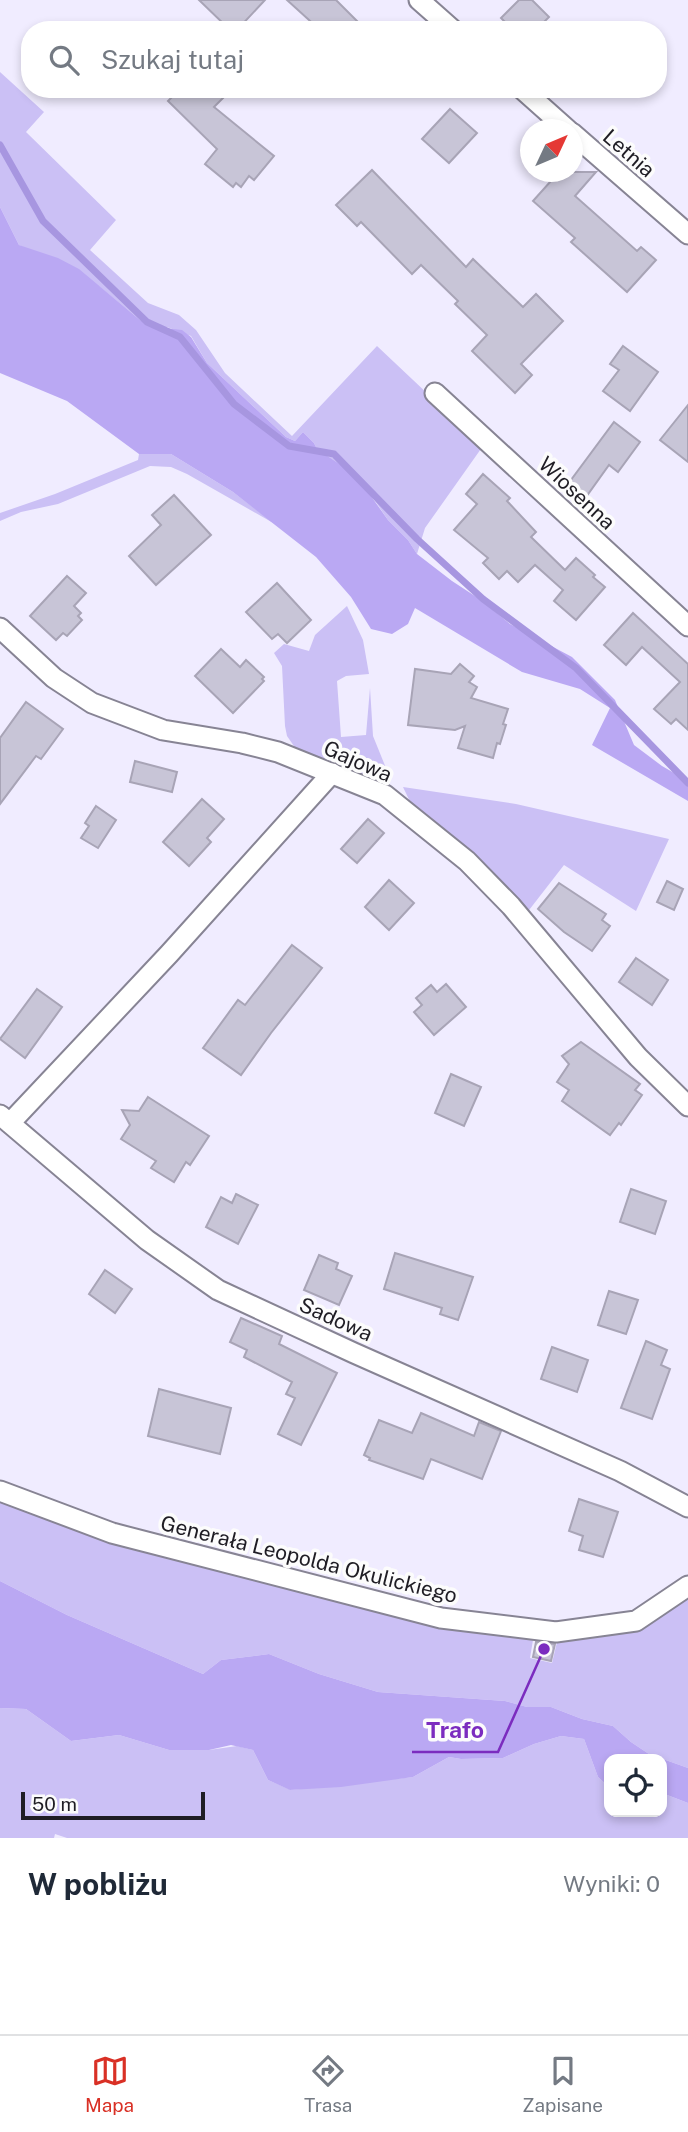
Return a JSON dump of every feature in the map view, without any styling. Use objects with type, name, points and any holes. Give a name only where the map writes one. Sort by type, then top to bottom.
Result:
[{"type":"street","points":[[419,0],[443,21]]},
{"type":"street","points":[[532,98],[556,119]]},
{"type":"street","name":"Letnia","points":[[583,143],[688,234]]},
{"type":"street","name":"Wiosenna","points":[[435,393],[688,626]]},
{"type":"street","name":"Gajowa","points":[[0,628],[54,678],[92,704],[163,730],[278,752],[385,795],[467,861],[511,906],[638,1057],[688,1106]]},
{"type":"street","points":[[5,1119],[169,954],[332,773]]},
{"type":"street","name":"Sadowa","points":[[5,1119],[147,1240],[218,1290],[620,1471],[688,1507]]},
{"type":"street","name":"Generała Leopolda Okulickiego","points":[[0,1491],[112,1533],[441,1618],[556,1632],[636,1621],[688,1586]]},
{"type":"shaded area","points":[[0,72],[21,91],[21,98],[29,98],[44,112],[26,132],[116,220],[90,250],[148,303],[179,315],[196,330],[225,373],[292,436],[377,346],[483,446],[425,528],[417,554],[408,540],[388,520],[367,489],[348,470],[317,449],[303,432],[295,441],[286,437],[207,363],[191,336],[140,320],[100,287],[19,245],[0,207]]},
{"type":"shaded area","points":[[0,207],[19,245],[58,258],[79,269],[140,320],[156,327],[182,330],[191,337],[207,363],[286,437],[295,441],[303,432],[317,449],[347,469],[417,554],[510,624],[572,657],[615,700],[634,745],[688,781],[688,801],[592,745],[610,708],[580,689],[522,672],[415,608],[408,624],[392,634],[371,629],[351,597],[316,557],[233,492],[171,454],[139,454],[67,401],[0,373]]},
{"type":"shaded area","points":[[139,454],[171,454],[233,492],[275,524],[187,474],[171,467],[150,466],[58,504],[21,512],[0,521],[0,513],[138,460]]},
{"type":"shaded area","points":[[347,606],[363,640],[369,674],[346,676],[337,681],[341,737],[366,735],[370,688],[373,736],[388,773],[384,782],[376,785],[296,749],[287,736],[285,726],[282,666],[274,653],[284,644],[309,651],[315,635]]},
{"type":"shaded area","points":[[403,787],[516,804],[669,839],[636,911],[564,865],[526,914],[414,810]]},
{"type":"shaded area","points":[[0,1501],[95,1537],[219,1568],[534,1634],[530,1658],[552,1663],[558,1638],[611,1635],[642,1624],[688,1598],[688,1768],[667,1760],[667,1754],[649,1754],[613,1726],[582,1719],[551,1707],[378,1692],[319,1674],[269,1654],[221,1660],[203,1674],[67,1615],[0,1581]]},
{"type":"shaded area","points":[[0,1581],[67,1615],[203,1674],[221,1660],[269,1654],[319,1674],[378,1692],[551,1707],[582,1719],[613,1726],[649,1754],[604,1754],[604,1782],[598,1777],[584,1739],[561,1736],[503,1758],[449,1757],[413,1777],[341,1787],[290,1790],[268,1780],[253,1750],[231,1745],[209,1750],[169,1750],[119,1735],[71,1741],[26,1709],[0,1708]]},
{"type":"shaded area","points":[[0,1708],[26,1709],[71,1741],[119,1735],[169,1750],[209,1750],[237,1746],[253,1750],[268,1780],[291,1790],[413,1777],[449,1757],[503,1758],[561,1736],[584,1739],[598,1777],[604,1782],[604,1817],[667,1817],[667,1795],[688,1803],[688,1838],[67,1838],[55,1834],[54,1838],[0,1838]]},
{"type":"shaded area","points":[[667,1760],[688,1768],[688,1803],[667,1795]]},
{"type":"building","points":[[199,0],[265,0],[245,21],[221,21]]},
{"type":"building","points":[[287,0],[336,0],[357,21],[310,21]]},
{"type":"building","points":[[519,0],[532,0],[549,17],[545,21],[504,21],[501,18]]},
{"type":"building","points":[[171,98],[223,98],[214,107],[274,156],[254,180],[249,176],[241,187],[236,183],[233,187],[205,164],[217,149],[168,101]]},
{"type":"building","points":[[450,109],[477,133],[449,163],[422,139]]},
{"type":"building","points":[[372,170],[466,267],[473,259],[523,307],[536,294],[563,321],[521,364],[532,375],[515,393],[472,351],[487,335],[455,304],[458,301],[421,265],[412,274],[361,222],[357,226],[336,205]]},
{"type":"building","points":[[583,172],[596,172],[575,196],[637,251],[641,247],[656,260],[627,292],[571,242],[575,238],[533,201],[550,182],[583,182]]},
{"type":"building","points":[[623,346],[658,372],[630,411],[603,391],[619,370],[610,364]]},
{"type":"building","points":[[688,405],[688,462],[660,440]]},
{"type":"building","points":[[614,422],[640,442],[618,472],[609,465],[586,497],[568,484]]},
{"type":"building","points":[[483,474],[510,498],[507,501],[536,532],[531,537],[565,570],[576,558],[605,587],[576,620],[554,601],[563,590],[535,565],[518,582],[507,571],[499,579],[483,563],[488,558],[454,530],[477,504],[466,494]]},
{"type":"building","points":[[174,495],[211,535],[156,585],[129,556],[161,525],[152,515]]},
{"type":"building","points":[[67,576],[86,593],[74,606],[81,613],[78,616],[82,620],[67,636],[63,633],[56,640],[30,616]]},
{"type":"building","points":[[277,583],[311,620],[287,643],[278,634],[272,639],[246,612]]},
{"type":"building","points":[[633,613],[688,664],[688,730],[676,719],[671,724],[654,709],[680,682],[642,647],[626,665],[604,645]]},
{"type":"building","points":[[221,649],[240,667],[246,660],[264,677],[264,681],[233,713],[195,676]]},
{"type":"building","points":[[460,664],[474,676],[469,682],[477,687],[471,698],[508,709],[503,724],[506,725],[493,758],[458,748],[465,726],[455,730],[408,725],[415,669],[451,674]]},
{"type":"building","points":[[26,702],[63,729],[41,759],[36,756],[0,804],[0,738]]},
{"type":"building","points":[[135,761],[177,772],[172,792],[130,782]]},
{"type":"building","points":[[202,799],[224,819],[207,838],[211,842],[189,866],[163,842]]},
{"type":"building","points":[[96,806],[116,820],[98,848],[81,838],[89,826],[85,823]]},
{"type":"building","points":[[368,819],[384,833],[357,863],[341,849]]},
{"type":"building","points":[[389,880],[414,903],[389,930],[365,907]]},
{"type":"building","points":[[667,881],[683,889],[674,910],[657,902]]},
{"type":"building","points":[[559,883],[606,914],[602,920],[610,926],[592,951],[564,932],[538,909]]},
{"type":"building","points":[[292,945],[322,968],[241,1075],[203,1048],[238,1000],[245,1005]]},
{"type":"building","points":[[636,958],[668,980],[652,1005],[619,982]]},
{"type":"building","points":[[446,984],[466,1007],[434,1035],[414,1012],[422,1005],[416,998],[431,985],[437,992]]},
{"type":"building","points":[[37,989],[62,1007],[25,1058],[0,1039]]},
{"type":"building","points":[[581,1042],[640,1084],[635,1090],[642,1095],[621,1125],[619,1123],[610,1135],[562,1101],[569,1090],[557,1082],[569,1064],[562,1056]]},
{"type":"building","points":[[451,1074],[481,1087],[464,1126],[435,1113]]},
{"type":"building","points":[[148,1097],[209,1136],[190,1165],[186,1162],[174,1182],[151,1168],[156,1161],[121,1139],[130,1125],[122,1110],[139,1111]]},
{"type":"building","points":[[631,1189],[666,1201],[655,1234],[620,1222]]},
{"type":"building","points":[[236,1194],[258,1205],[238,1244],[206,1227],[221,1197],[232,1203]]},
{"type":"building","points":[[395,1253],[473,1277],[458,1320],[440,1314],[442,1308],[384,1289]]},
{"type":"building","points":[[319,1255],[338,1263],[336,1269],[352,1276],[339,1305],[304,1290]]},
{"type":"building","points":[[105,1270],[132,1289],[115,1313],[89,1294]]},
{"type":"building","points":[[609,1291],[638,1300],[626,1334],[598,1325]]},
{"type":"building","points":[[241,1318],[282,1336],[279,1344],[337,1373],[301,1445],[278,1434],[295,1398],[286,1394],[292,1382],[244,1357],[247,1350],[230,1342]]},
{"type":"building","points":[[646,1341],[667,1350],[661,1365],[670,1369],[652,1419],[621,1408]]},
{"type":"building","points":[[552,1347],[588,1360],[577,1392],[541,1379]]},
{"type":"building","points":[[159,1389],[231,1408],[220,1454],[148,1436]]},
{"type":"building","points":[[421,1413],[474,1436],[479,1422],[501,1431],[482,1479],[431,1459],[423,1479],[369,1460],[370,1458],[364,1455],[379,1420],[412,1433]]},
{"type":"building","points":[[579,1499],[618,1512],[603,1557],[579,1550],[583,1536],[569,1531]]},
{"type":"building","points":[[536,1642],[555,1644],[551,1661],[533,1657]]},
{"type":"waterway","points":[[0,145],[43,221],[147,322],[180,337],[234,404],[289,446],[334,454],[417,539],[483,599],[576,668],[688,783]]},
{"type":"place","name":"Trafo","points":[[544,1649]]}]
